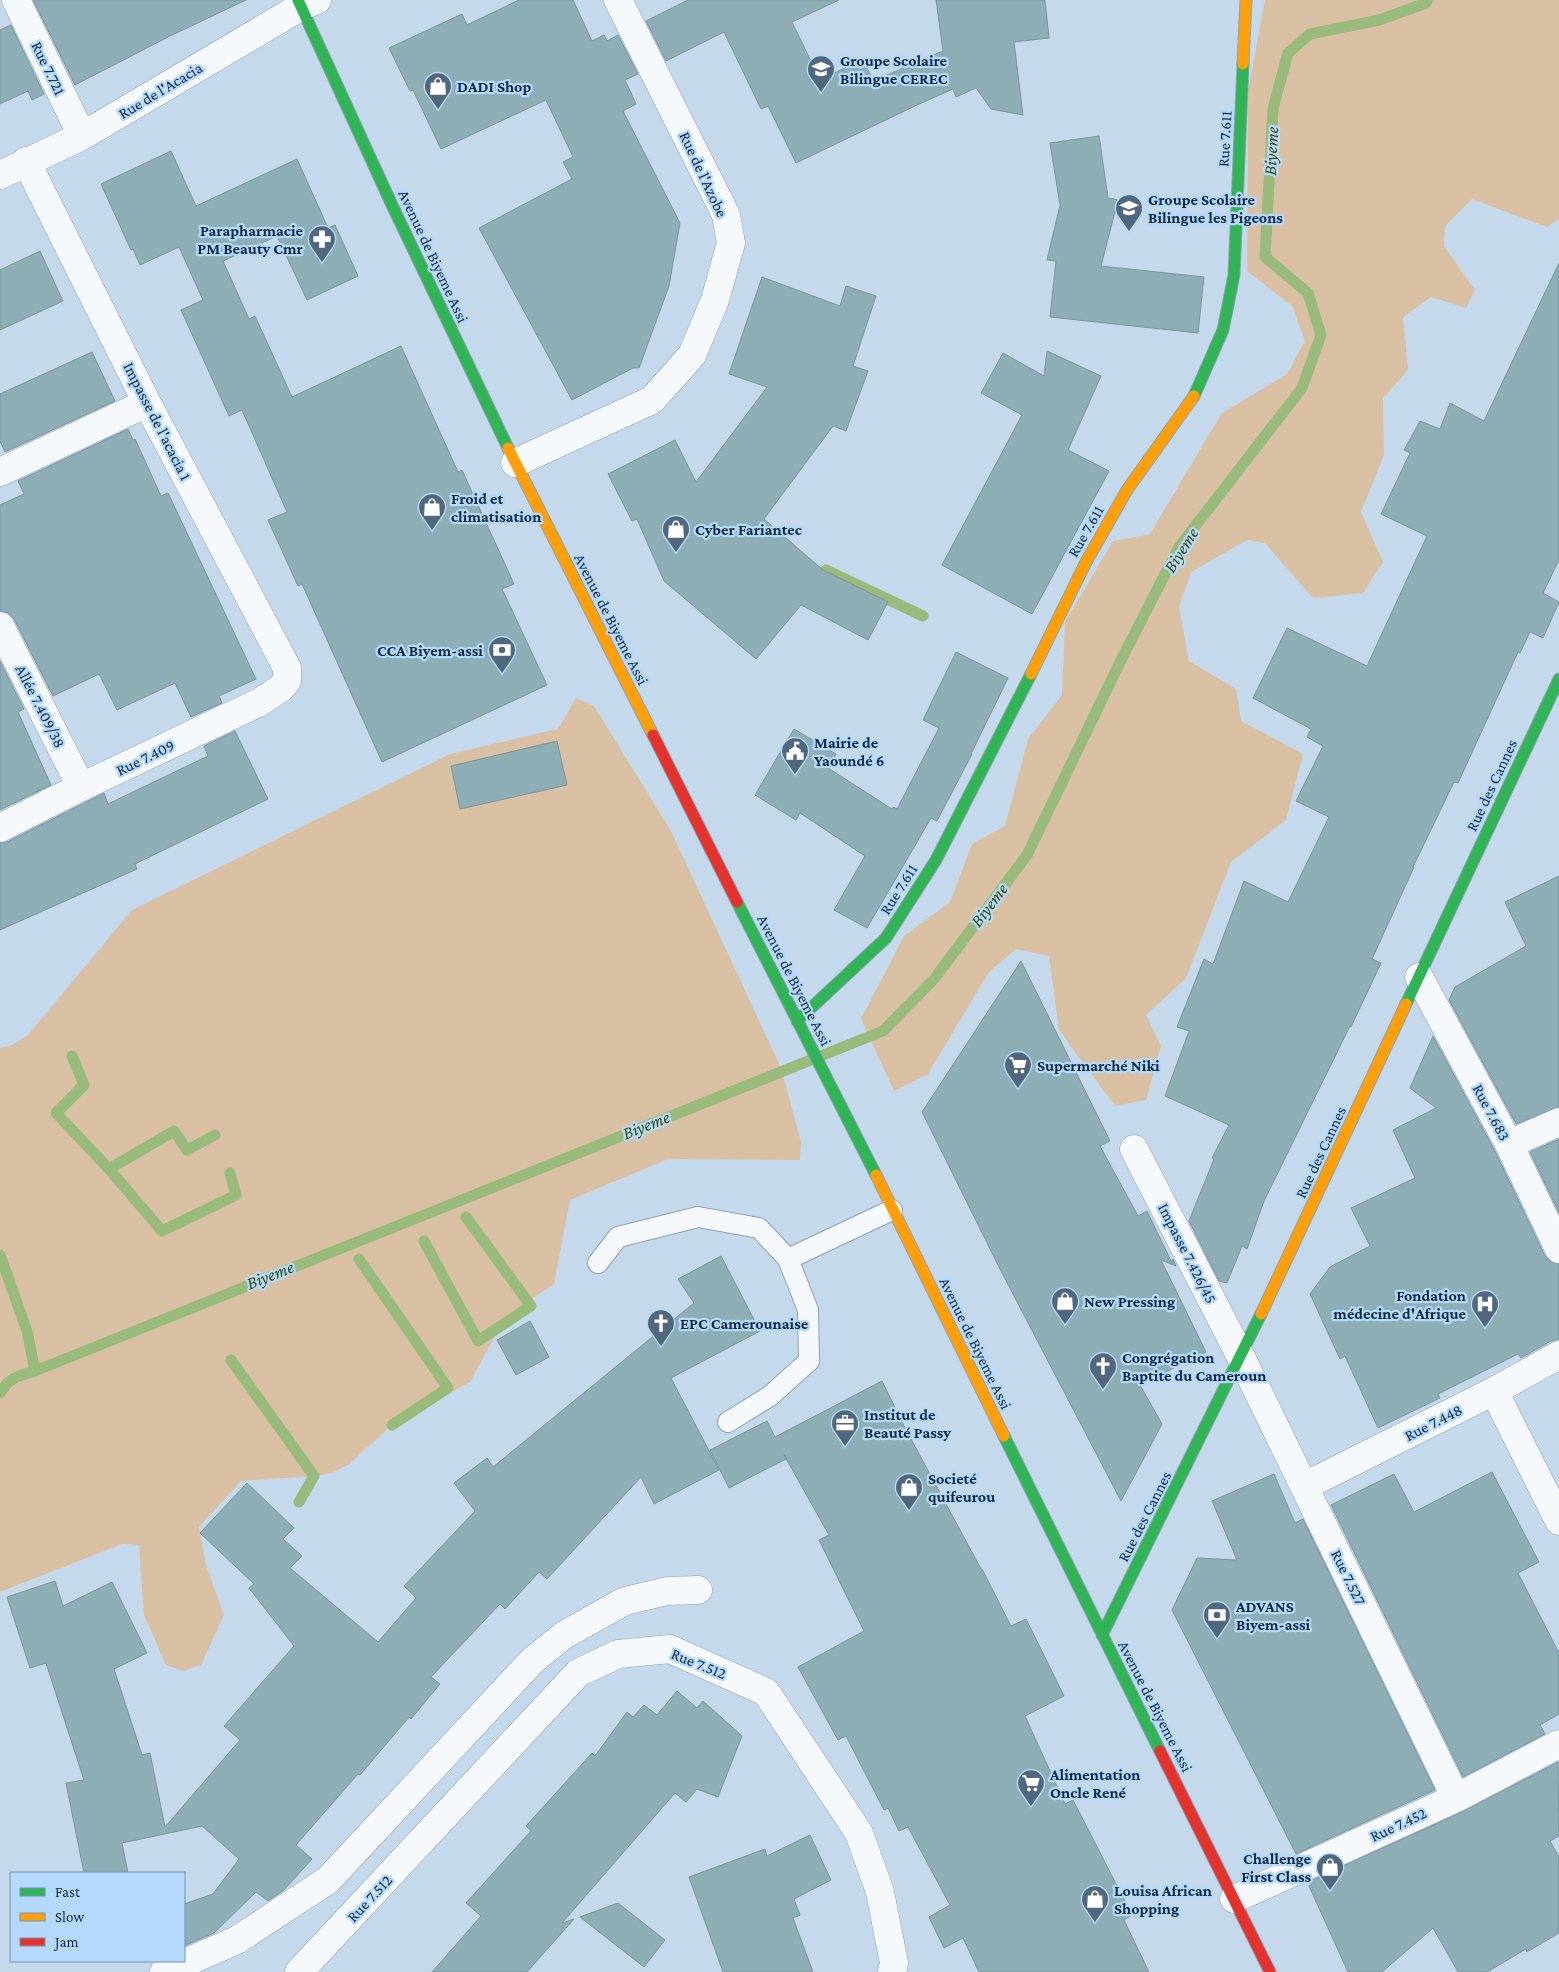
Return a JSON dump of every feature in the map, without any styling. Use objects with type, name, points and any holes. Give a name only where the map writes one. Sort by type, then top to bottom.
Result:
[{"type":"main road","name":"Rue 7.611","points":[[797,1021],[886,938],[936,860],[1086,562],[1127,490],[1194,396],[1223,330],[1234,275],[1246,0]]},
{"type":"main road","name":"Avenue de Biyeme Assi","points":[[306,2],[396,214],[515,463],[810,1048],[847,1116],[1270,1972]]},
{"type":"main road","name":"Rue des Cannes","points":[[1102,1635],[1241,1357],[1559,678]]},
{"type":"street","name":"Rue 7.721","points":[[16,0],[82,136]]},
{"type":"street","name":"Rue de l'Azobe","points":[[515,463],[652,400],[692,355],[715,300],[731,243],[726,215],[618,0]]},
{"type":"street","name":"Rue de l'Acacia","points":[[0,175],[82,136],[306,2]]},
{"type":"street","name":"Impasse de l'acacia 1","points":[[26,161],[148,403],[287,668],[287,681]]},
{"type":"street","points":[[0,472],[148,403]]},
{"type":"street","name":"Allée 7.409/38","points":[[0,626],[81,787]]},
{"type":"street","name":"Rue 7.409","points":[[0,828],[81,787],[260,702],[281,688],[287,681]]},
{"type":"street","name":"Rue 7.683","points":[[1419,977],[1509,1144],[1559,1249]]},
{"type":"street","points":[[1509,1144],[1559,1122]]},
{"type":"street","name":"Impasse 7.426/45","points":[[1134,1149],[1241,1357]]},
{"type":"street","name":"Rue 7.448","points":[[1305,1486],[1494,1392],[1559,1355]]},
{"type":"street","name":"Rue 7.527","points":[[1241,1357],[1456,1798]]},
{"type":"street","points":[[1494,1392],[1558,1516]]},
{"type":"street","points":[[164,1972],[237,1940],[328,1880],[532,1661],[564,1635],[624,1601],[667,1591],[698,1590]]},
{"type":"street","name":"Rue 7.512","points":[[299,1972],[578,1673],[618,1654],[670,1649],[766,1692],[859,1833],[880,1892],[894,1962],[892,1972]]},
{"type":"street","name":"Rue 7.452","points":[[1234,1899],[1456,1798],[1559,1744]]},
{"type":"lane","points":[[788,1260],[892,1210]]},
{"type":"lane","points":[[598,1263],[618,1237],[698,1217],[760,1228],[788,1260],[808,1310],[809,1361],[770,1396],[728,1422]]},
{"type":"shaded area","points":[[1265,0],[1559,0],[1559,219],[1547,227],[1472,199],[1445,226],[1444,246],[1475,290],[1466,308],[1431,297],[1403,317],[1408,370],[1383,398],[1384,455],[1361,512],[1383,562],[1363,593],[1313,598],[1265,543],[1247,540],[1191,572],[1179,607],[1189,661],[1236,689],[1241,721],[1303,754],[1286,820],[1231,862],[1186,978],[1146,1015],[1161,1046],[1146,1100],[1115,1106],[1059,1030],[1049,956],[1016,949],[989,972],[928,1074],[894,1091],[861,1019],[904,936],[950,902],[972,844],[1005,826],[1028,739],[1062,695],[1065,622],[1113,541],[1150,534],[1222,413],[1287,374],[1305,341],[1292,306],[1247,271],[1248,91]]},
{"type":"shaded area","points":[[576,698],[594,706],[671,831],[781,1068],[801,1142],[800,1160],[668,1159],[570,1200],[554,1284],[505,1317],[470,1382],[392,1425],[348,1465],[331,1473],[241,1481],[199,1527],[206,1565],[224,1615],[201,1665],[183,1671],[166,1665],[144,1615],[139,1545],[122,1544],[0,1592],[0,1048],[12,1045],[28,1035],[132,910],[450,754],[558,729]]},
{"type":"building","points":[[33,0],[246,0],[168,37],[75,85]]},
{"type":"building","points":[[519,0],[573,0],[592,41],[604,35],[607,41],[618,35],[638,74],[625,80],[636,104],[623,111],[680,223],[669,286],[639,368],[633,368],[572,400],[479,228],[572,179],[563,162],[573,157],[546,100],[441,149],[413,90],[410,91],[389,48],[462,14],[467,25]]},
{"type":"building","name":"Groupe Scolaire Bilingue CEREC","points":[[688,0],[839,0],[792,22],[820,80],[863,59],[873,81],[943,51],[936,0],[1045,0],[1049,38],[1014,42],[1023,115],[991,109],[976,88],[956,97],[953,89],[796,163],[768,106],[761,109],[724,32],[666,61],[646,21]]},
{"type":"building","points":[[11,25],[44,94],[32,100],[28,91],[0,104],[0,30]]},
{"type":"building","points":[[1099,136],[1108,198],[1118,200],[1101,266],[1204,277],[1198,333],[1050,317],[1056,261],[1047,260],[1060,205],[1050,143]]},
{"type":"building","points":[[171,151],[196,206],[297,159],[328,228],[335,225],[358,276],[307,300],[277,236],[223,261],[249,319],[255,316],[292,397],[401,346],[458,472],[462,470],[514,584],[502,589],[547,685],[382,762],[302,584],[298,586],[268,520],[287,512],[242,410],[229,416],[181,310],[203,300],[179,247],[140,265],[133,249],[131,250],[101,184]]},
{"type":"building","points":[[40,251],[63,301],[0,330],[0,270]]},
{"type":"building","points":[[1559,263],[1559,560],[1543,593],[1559,602],[1543,638],[1530,632],[1520,653],[1518,652],[1458,783],[1454,782],[1413,867],[1372,959],[1381,963],[1264,1201],[1247,1249],[1242,1246],[1227,1283],[1219,1281],[1189,1221],[1214,1159],[1212,1158],[1229,1125],[1165,1096],[1189,1031],[1177,1027],[1204,959],[1213,964],[1244,881],[1288,902],[1329,817],[1296,801],[1323,746],[1307,737],[1311,729],[1253,698],[1287,628],[1367,666],[1427,536],[1381,514],[1410,453],[1404,450],[1420,421],[1440,429],[1450,403],[1484,421]]},
{"type":"building","points":[[762,277],[840,306],[846,286],[876,296],[853,366],[868,371],[846,431],[833,426],[764,519],[823,570],[888,602],[868,640],[801,605],[756,659],[664,581],[637,519],[632,521],[608,474],[675,440],[696,482],[767,387],[729,374]]},
{"type":"building","points":[[1047,351],[1101,376],[1068,450],[1109,471],[1032,614],[942,565],[1022,415],[981,393],[1003,353],[1044,376]]},
{"type":"building","points":[[92,352],[115,401],[5,452],[0,441],[0,394]]},
{"type":"building","points":[[128,429],[133,440],[135,439],[161,496],[168,493],[256,679],[219,696],[222,703],[191,717],[175,683],[117,710],[99,674],[53,696],[14,619],[8,613],[0,611],[0,505],[24,494],[18,481]]},
{"type":"building","points":[[956,652],[1008,678],[972,754],[937,821],[931,818],[867,928],[834,910],[865,856],[800,813],[796,820],[755,795],[794,729],[836,754],[828,768],[892,809],[893,807],[897,809],[939,728],[923,720]]},
{"type":"building","points":[[0,661],[24,709],[18,712],[51,785],[0,810]]},
{"type":"building","points":[[235,731],[268,799],[135,864],[137,869],[0,930],[0,843],[7,842],[104,793],[108,804],[208,756],[204,746]]},
{"type":"building","points":[[557,741],[567,785],[460,809],[451,766]]},
{"type":"building","points":[[1559,876],[1559,1107],[1516,1124],[1449,1000],[1455,987],[1526,946],[1505,902]]},
{"type":"building","points":[[1021,961],[1110,1141],[1100,1146],[1138,1216],[1147,1211],[1172,1263],[1173,1259],[1176,1266],[1161,1260],[1206,1352],[1140,1385],[1162,1424],[1121,1501],[1001,1271],[922,1112]]},
{"type":"building","points":[[1433,1036],[1495,1151],[1545,1256],[1551,1262],[1559,1264],[1559,1339],[1551,1341],[1521,1358],[1518,1354],[1438,1394],[1440,1398],[1378,1428],[1345,1356],[1340,1359],[1310,1294],[1330,1267],[1370,1246],[1351,1208],[1415,1178],[1393,1130],[1436,1108],[1410,1088]]},
{"type":"building","points":[[1559,1139],[1559,1213],[1530,1152]]},
{"type":"building","points":[[721,1256],[760,1331],[671,1378],[719,1470],[654,1504],[641,1477],[547,1579],[539,1572],[505,1609],[500,1604],[431,1677],[440,1684],[411,1719],[409,1717],[360,1775],[358,1774],[296,1845],[312,1859],[284,1890],[268,1901],[256,1892],[214,1933],[185,1946],[185,1904],[213,1894],[239,1859],[202,1826],[122,1843],[128,1872],[84,1872],[66,1783],[84,1780],[46,1663],[30,1668],[7,1597],[55,1581],[63,1606],[112,1582],[147,1653],[114,1669],[142,1755],[150,1753],[165,1827],[240,1740],[224,1726],[294,1646],[249,1588],[254,1584],[200,1533],[247,1483],[294,1528],[283,1539],[302,1556],[290,1568],[378,1642],[416,1598],[404,1586],[475,1511],[454,1483],[487,1458],[493,1467],[694,1303],[678,1279]]},
{"type":"building","points":[[530,1321],[549,1357],[516,1375],[497,1340]]},
{"type":"building","points":[[882,1381],[1011,1626],[1026,1619],[1064,1696],[1025,1716],[1065,1804],[1073,1800],[1132,1915],[1124,1920],[1149,1972],[979,1972],[963,1938],[944,1948],[929,1917],[950,1905],[908,1827],[899,1831],[888,1808],[884,1810],[846,1736],[838,1740],[798,1667],[864,1631],[819,1540],[829,1535],[784,1455],[786,1459],[729,1488],[710,1450],[767,1421],[775,1437]]},
{"type":"building","points":[[1492,1472],[1539,1562],[1518,1573],[1559,1653],[1559,1714],[1540,1725],[1545,1734],[1463,1777],[1331,1505],[1394,1474],[1414,1512]]},
{"type":"building","points":[[1274,1474],[1295,1523],[1303,1519],[1435,1790],[1296,1854],[1172,1610],[1197,1558],[1237,1560],[1212,1501]]},
{"type":"building","points":[[677,1691],[697,1708],[703,1701],[742,1736],[718,1797],[697,1789],[686,1802],[675,1793],[562,1923],[574,1919],[527,1972],[432,1972],[481,1916],[466,1903],[531,1831],[526,1826],[592,1753],[595,1756],[627,1712],[633,1717],[644,1705],[657,1715]]},
{"type":"building","points":[[1558,1762],[1559,1836],[1550,1841],[1559,1857],[1559,1933],[1527,1952],[1526,1949],[1487,1972],[1458,1972],[1433,1928],[1382,1972],[1348,1972],[1309,1886],[1312,1884],[1310,1881],[1462,1812]]},
{"type":"building","points":[[810,1835],[831,1880],[794,1899],[800,1915],[793,1918],[813,1972],[723,1972],[689,1877],[765,1849],[767,1856]]},
{"type":"building","points":[[618,1903],[665,1940],[644,1967],[580,1917]]},
{"type":"waterway","name":"Biyeme","points":[[0,1393],[11,1380],[19,1376],[883,1031],[934,979],[1027,855],[1122,658],[1179,547],[1302,388],[1321,335],[1308,293],[1265,257],[1273,108],[1288,53],[1310,34],[1379,20],[1426,3],[1427,0]]},
{"type":"waterway","points":[[826,570],[923,616]]},
{"type":"waterway","points":[[72,1056],[84,1085],[56,1113],[109,1169],[162,1231],[236,1195],[230,1173]]},
{"type":"waterway","points":[[109,1169],[174,1131],[187,1150],[215,1135]]},
{"type":"waterway","points":[[424,1241],[478,1341],[531,1306],[466,1217]]},
{"type":"waterway","points":[[0,1255],[27,1331],[35,1371]]},
{"type":"waterway","points":[[359,1259],[448,1388],[392,1425]]},
{"type":"waterway","points":[[231,1360],[314,1476],[299,1502]]},
{"type":"traffic: fast","points":[[298,0],[392,205],[508,448]]},
{"type":"traffic: fast","points":[[1194,396],[1223,330],[1234,275],[1243,64]]},
{"type":"traffic: fast","points":[[797,1021],[886,938],[936,860],[1031,674]]},
{"type":"traffic: fast","points":[[1406,1004],[1559,679]]},
{"type":"traffic: fast","points":[[737,902],[876,1175]]},
{"type":"traffic: fast","points":[[1102,1635],[1261,1314]]},
{"type":"traffic: fast","points":[[1004,1436],[1160,1751]]},
{"type":"traffic: slow","points":[[1243,64],[1246,0]]},
{"type":"traffic: slow","points":[[1031,674],[1086,562],[1127,490],[1194,396]]},
{"type":"traffic: slow","points":[[508,448],[653,735]]},
{"type":"traffic: slow","points":[[1261,1314],[1406,1004]]},
{"type":"traffic: slow","points":[[876,1175],[1004,1436]]},
{"type":"traffic: jam","points":[[653,735],[737,902]]},
{"type":"traffic: jam","points":[[1160,1751],[1270,1972]]},
{"type":"place","name":"Groupe Scolaire Bilingue CEREC","points":[[821,93]]},
{"type":"place","name":"DADI Shop","points":[[438,110]]},
{"type":"place","name":"Groupe Scolaire Bilingue les Pigeons","points":[[1129,232]]},
{"type":"place","name":"Parapharmacie PM Beauty Cmr","points":[[322,263]]},
{"type":"place","name":"Froid et climatisation","points":[[432,531]]},
{"type":"place","name":"Cyber Fariantec","points":[[676,553]]},
{"type":"place","name":"CCA Biyem-assi","points":[[502,674]]},
{"type":"place","name":"Mairie de Yaoundé 6","points":[[795,775]]},
{"type":"place","name":"Supermarché Niki","points":[[1018,1089]]},
{"type":"place","name":"New Pressing","points":[[1065,1325]]},
{"type":"place","name":"Fondation médecine d'Afrique","points":[[1485,1328]]},
{"type":"place","name":"EPC Camerounaise","points":[[661,1347]]},
{"type":"place","name":"Congrégation Baptite du Cameroun","points":[[1103,1390]]},
{"type":"place","name":"Institut de Beauté Passy","points":[[845,1447]]},
{"type":"place","name":"Societé quifeurou","points":[[909,1511]]},
{"type":"place","name":"ADVANS Biyem-assi","points":[[1217,1639]]},
{"type":"place","name":"Alimentation Oncle René","points":[[1031,1807]]},
{"type":"place","name":"Challenge First Class","points":[[1330,1891]]},
{"type":"place","name":"Louisa African Shopping","points":[[1095,1923]]}]
